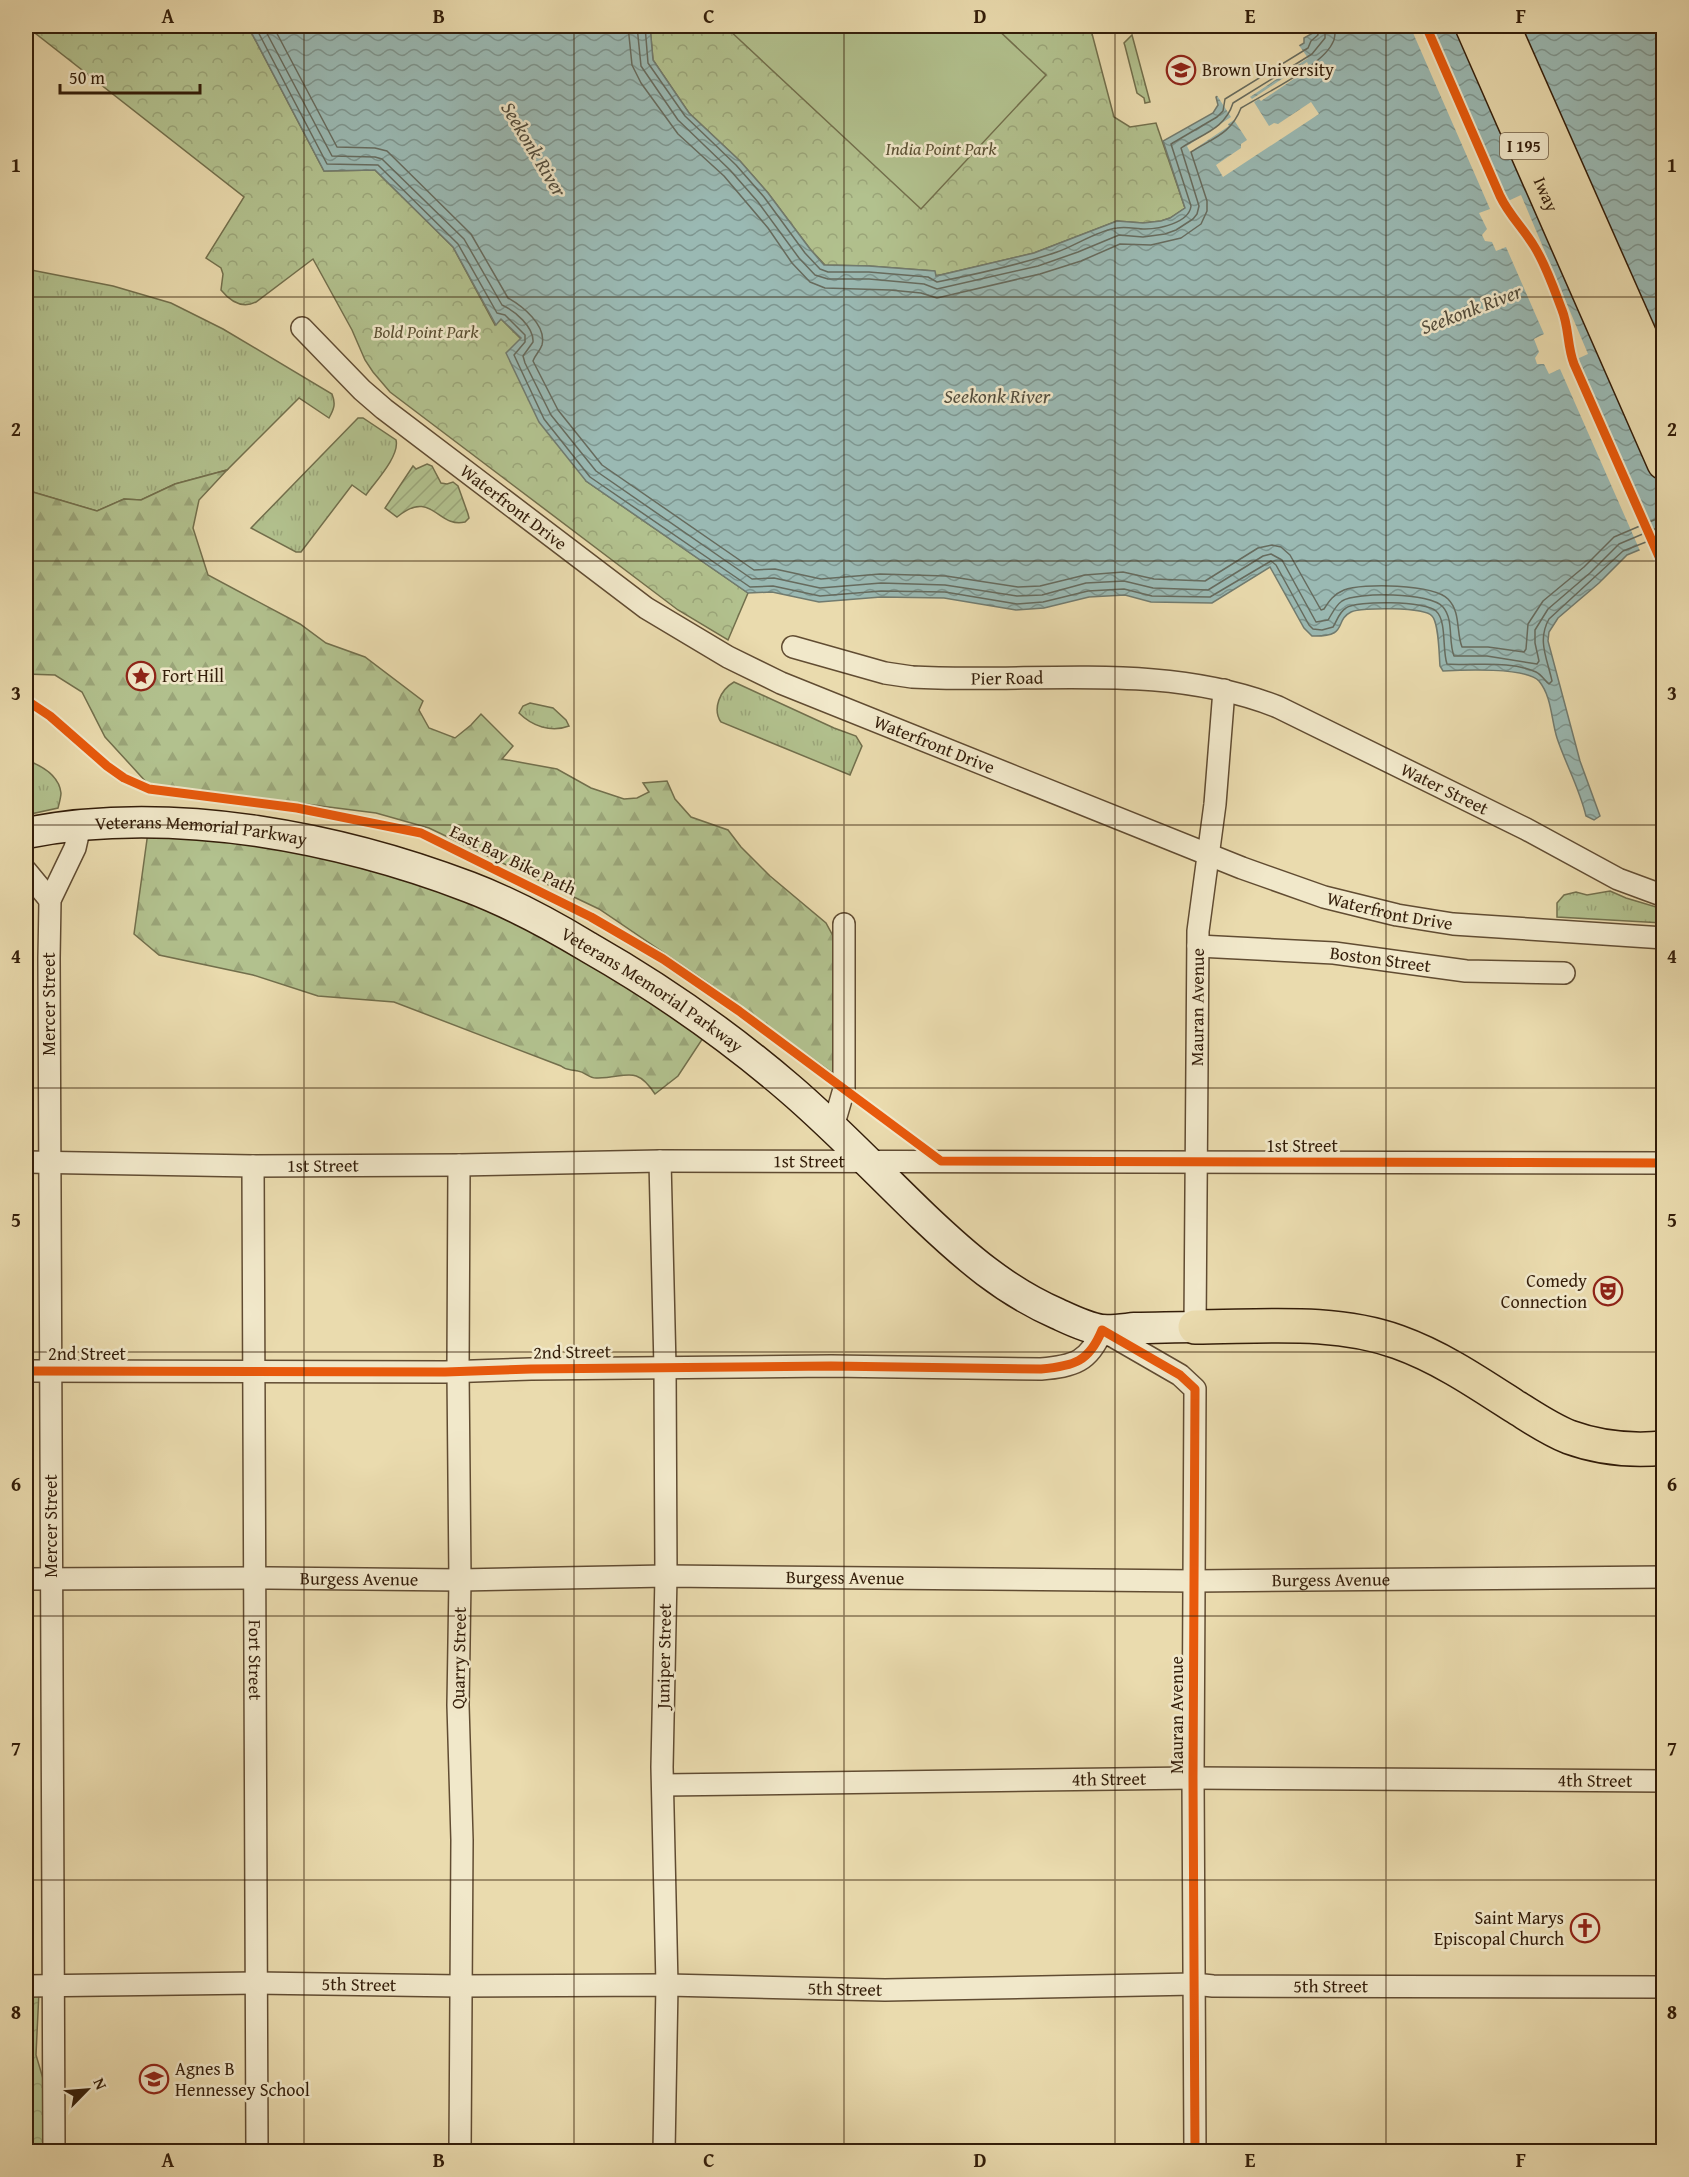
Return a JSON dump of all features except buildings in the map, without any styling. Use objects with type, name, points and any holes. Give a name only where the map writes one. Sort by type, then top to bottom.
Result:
[{"type":"highway","name":"Iway","points":[[1472,26],[1591,261]]},
{"type":"highway","name":"Iway","points":[[1503,26],[1591,261]]},
{"type":"highway","name":"I 195","points":[[1591,261],[1664,390]]},
{"type":"highway","name":"I 195","points":[[1591,261],[1664,464]]},
{"type":"highway","points":[[1195,1327],[1307,1327],[1384,1337],[1414,1348],[1459,1371],[1556,1431],[1581,1441],[1621,1449],[1664,1448]]},
{"type":"main road","name":"Veterans Memorial Parkway","points":[[26,833],[127,822],[206,824],[312,839],[394,861],[471,888],[545,922],[675,999],[738,1044],[833,1126],[866,1162],[961,1252],[993,1278],[1024,1298],[1052,1312],[1102,1330],[1195,1327]]},
{"type":"street","name":"Waterfront Drive","points":[[302,328],[384,410],[628,596],[698,640],[781,682],[1242,868],[1324,897],[1416,919],[1471,927],[1664,938]]},
{"type":"street","name":"Pier Road","points":[[793,646],[885,673],[912,677],[1117,679],[1179,683],[1224,690]]},
{"type":"street","name":"Mauran Avenue","points":[[1195,1327],[1198,946],[1201,901],[1215,804],[1224,690]]},
{"type":"street","name":"Water Street","points":[[1224,690],[1278,707],[1526,829],[1618,879],[1664,896]]},
{"type":"street","name":"Mercer Street","points":[[54,2151],[48,1024],[50,900],[75,848],[80,826]]},
{"type":"street","points":[[26,871],[50,900]]},
{"type":"street","points":[[833,1126],[844,1089],[844,924]]},
{"type":"street","name":"Boston Street","points":[[1198,946],[1334,953],[1466,971],[1564,974]]},
{"type":"street","name":"1st Street","points":[[26,1162],[253,1166],[660,1161],[1664,1163]]},
{"type":"street","name":"Juniper Street","points":[[660,1161],[665,1367],[666,1576],[663,1785],[667,1985],[663,2151]]},
{"type":"street","name":"Quarry Street","points":[[459,1165],[458,1705],[462,1840],[460,2151]]},
{"type":"street","name":"Fort Street","points":[[253,1166],[257,2151]]},
{"type":"street","name":"Mauran Avenue","points":[[1102,1330],[1180,1375],[1195,1389],[1193,1778],[1195,2151]]},
{"type":"street","name":"2nd Street","points":[[26,1371],[458,1371],[831,1366],[1041,1369],[1064,1366],[1083,1358],[1095,1346],[1102,1330]]},
{"type":"street","name":"Burgess Avenue","points":[[26,1579],[460,1580],[666,1576],[1194,1581],[1664,1577]]},
{"type":"street","name":"4th Street","points":[[663,1785],[1193,1778],[1664,1781]]},
{"type":"street","name":"5th Street","points":[[26,1986],[256,1983],[460,1986],[667,1985],[885,1990],[1194,1984],[1213,1986],[1664,1987]]},
{"type":"green space","name":"Bold Point Park","points":[[26,26],[248,26],[324,171],[375,170],[453,247],[495,325],[501,319],[521,339],[586,481],[748,593],[728,640],[678,610],[390,392],[365,360],[352,330],[313,259],[256,302],[246,305],[228,298],[221,290],[223,274],[221,268],[206,258],[244,197]]},
{"type":"green space","name":"India Point Park","points":[[650,26],[1090,26],[1114,117],[1130,127],[1156,123],[1185,208],[1161,221],[1143,223],[1117,221],[1034,253],[936,276],[934,271],[825,265],[740,161],[689,113],[653,60]]},
{"type":"green space","points":[[729,26],[994,26],[1046,75],[921,209],[727,28]]},
{"type":"green space","points":[[1132,35],[1150,102],[1145,103],[1144,98],[1137,93],[1124,43]]},
{"type":"green space","points":[[26,269],[113,286],[171,303],[223,329],[332,394],[334,404],[332,412],[329,418],[299,398],[227,470],[175,484],[141,500],[124,499],[97,511],[26,490]]},
{"type":"green space","points":[[358,418],[363,418],[396,440],[391,461],[366,495],[352,485],[301,552],[296,552],[251,528]]},
{"type":"green space","points":[[427,464],[432,466],[441,483],[453,482],[458,486],[469,518],[465,522],[456,523],[427,508],[409,509],[397,517],[385,508],[413,466],[416,469]]},
{"type":"green space","points":[[227,470],[199,500],[193,528],[208,575],[300,624],[326,643],[365,657],[423,701],[419,710],[429,728],[455,738],[481,714],[513,746],[502,759],[557,769],[591,788],[624,799],[637,798],[649,792],[643,783],[667,781],[675,799],[691,817],[728,830],[741,847],[770,876],[826,923],[833,936],[834,1074],[707,982],[599,909],[429,828],[376,813],[148,784],[105,737],[82,692],[55,675],[26,674],[26,490],[97,511],[124,499],[141,500],[175,484]]},
{"type":"green space","points":[[734,682],[856,736],[862,746],[850,775],[721,722],[717,706],[721,695]]},
{"type":"green space","points":[[530,703],[553,708],[569,726],[555,729],[530,722],[519,713],[523,706]]},
{"type":"green space","points":[[26,760],[43,768],[57,781],[61,793],[58,808],[26,815]]},
{"type":"green space","points":[[148,832],[334,854],[550,929],[705,1035],[678,1076],[655,1094],[648,1084],[635,1076],[591,1077],[394,1002],[318,996],[253,975],[159,955],[134,934]]},
{"type":"green space","points":[[1610,891],[1663,909],[1663,923],[1557,917],[1557,903],[1564,895],[1576,892],[1587,895]]},
{"type":"green space","points":[[26,1991],[39,1991],[36,2055],[44,2082],[44,2151],[26,2151]]},
{"type":"water","name":"Seekonk River","points":[[248,26],[650,26],[653,60],[689,113],[740,161],[824,265],[935,271],[936,276],[1034,253],[1117,221],[1143,223],[1161,221],[1185,208],[1163,141],[1213,113],[1218,105],[1216,97],[1304,43],[1304,38],[1313,33],[1311,26],[1663,26],[1663,540],[1627,555],[1558,618],[1549,632],[1548,641],[1580,761],[1600,816],[1594,820],[1586,816],[1557,738],[1551,708],[1539,681],[1521,673],[1508,671],[1443,671],[1440,666],[1434,620],[1427,613],[1418,611],[1357,610],[1346,616],[1339,628],[1332,634],[1312,636],[1304,628],[1270,567],[1212,603],[1151,602],[1125,595],[1089,597],[1044,608],[1016,610],[944,598],[881,597],[819,602],[772,592],[748,593],[586,481],[539,422],[506,353],[521,338],[501,319],[496,325],[453,247],[375,170],[324,171]]},
{"type":"pier","points":[[1410,26],[1432,26],[1508,201],[1521,195],[1588,354],[1577,359],[1658,545],[1641,553],[1560,369],[1549,374],[1544,364],[1537,364],[1535,358],[1539,352],[1534,339],[1544,334],[1506,247],[1496,251],[1492,242],[1485,241],[1482,235],[1487,229],[1479,213],[1490,209]]},
{"type":"pier","points":[[1298,44],[1308,58],[1250,97],[1252,99],[1307,62],[1310,68],[1261,101],[1259,99],[1254,102],[1269,126],[1274,123],[1278,124],[1311,102],[1319,114],[1223,177],[1216,165],[1241,148],[1241,144],[1247,140],[1234,120],[1228,124],[1229,126],[1190,152],[1187,146],[1231,117],[1216,94]]},
{"type":"cycle path","points":[[1426,26],[1500,196],[1534,246],[1546,269],[1564,316],[1574,364],[1664,568]]},
{"type":"cycle path","name":"East Bay Bike Path","points":[[26,700],[50,716],[107,766],[124,778],[149,789],[297,808],[421,833],[591,917],[663,959],[739,1011],[941,1161],[1664,1163]]},
{"type":"cycle path","points":[[26,1371],[445,1372],[831,1366],[1041,1369],[1071,1364],[1086,1356],[1102,1330],[1180,1375],[1195,1389],[1193,1778],[1195,2152]]},
{"type":"place","name":"Brown University","points":[[1181,70]]},
{"type":"place","name":"Fort Hill","points":[[141,676]]},
{"type":"place","name":"Comedy Connection","points":[[1608,1291]]},
{"type":"place","name":"Saint Marys Episcopal Church","points":[[1585,1928]]},
{"type":"place","name":"Agnes B Hennessey School","points":[[154,2079]]}]
